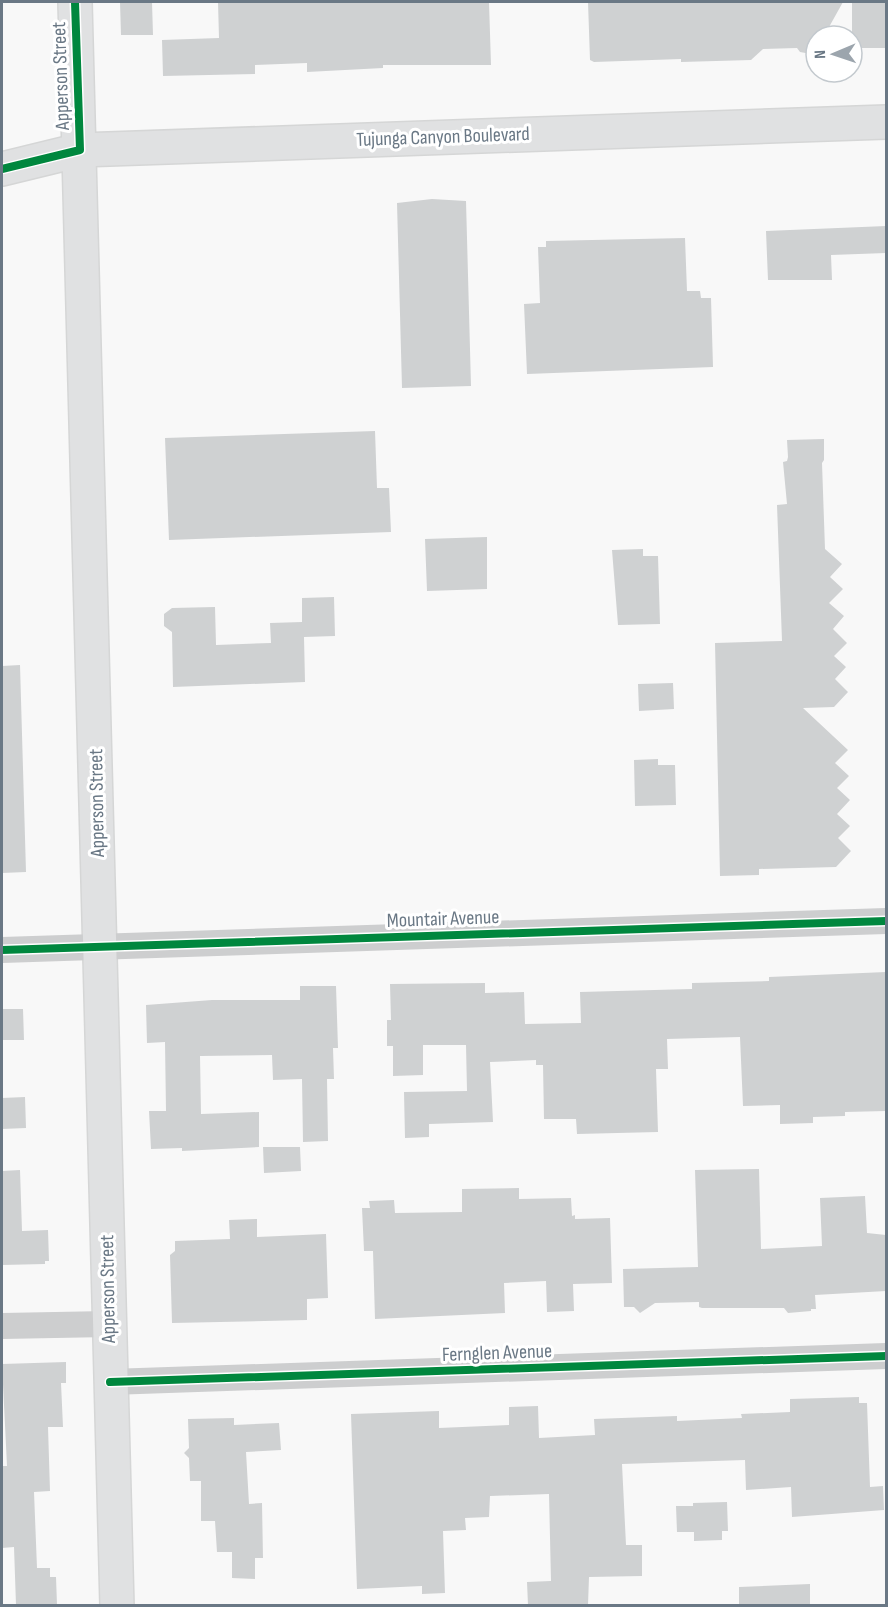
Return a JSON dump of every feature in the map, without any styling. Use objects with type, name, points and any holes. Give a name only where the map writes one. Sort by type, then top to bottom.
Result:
[{"type":"main road","name":"Apperson Street","points":[[75,2],[117,1605]]},
{"type":"main road","name":"Tujunga Canyon Boulevard","points":[[2,169],[80,150],[886,122]]},
{"type":"street","name":"Mountair Avenue","points":[[2,950],[886,921]]},
{"type":"street","points":[[2,1326],[108,1324]]},
{"type":"street","name":"Fernglen Avenue","points":[[110,1382],[886,1356]]},
{"type":"building","points":[[120,2],[152,2],[153,35],[121,35]]},
{"type":"building","points":[[218,2],[489,2],[491,65],[383,65],[383,68],[307,72],[307,63],[255,65],[255,74],[163,76],[162,40],[219,38]]},
{"type":"building","points":[[588,2],[843,2],[831,24],[804,24],[804,53],[797,48],[763,49],[751,60],[681,62],[681,59],[594,62],[590,60]]},
{"type":"building","points":[[852,2],[886,2],[886,48],[864,48],[864,24],[852,24]]},
{"type":"building","points":[[432,199],[466,201],[471,386],[402,388],[397,203]]},
{"type":"building","points":[[886,226],[886,253],[831,255],[832,280],[768,280],[766,231]]},
{"type":"building","points":[[685,238],[687,291],[700,291],[701,298],[711,298],[713,367],[527,374],[524,304],[540,303],[538,247],[546,247],[546,241]]},
{"type":"building","points":[[375,431],[377,488],[389,488],[391,532],[169,540],[165,438]]},
{"type":"building","points":[[824,439],[822,463],[825,549],[842,564],[830,577],[843,589],[829,603],[844,616],[833,629],[847,643],[834,656],[846,667],[835,679],[848,692],[834,707],[803,708],[848,750],[835,763],[849,776],[837,788],[850,800],[837,814],[850,826],[838,838],[851,851],[836,867],[759,869],[759,875],[720,876],[715,643],[782,641],[777,505],[787,504],[783,462],[787,461],[788,457],[787,440]]},
{"type":"building","points":[[487,537],[487,589],[427,591],[425,539]]},
{"type":"building","points":[[643,549],[643,556],[658,556],[660,624],[618,625],[612,550]]},
{"type":"building","points":[[334,597],[335,636],[304,637],[305,682],[173,687],[172,632],[164,626],[164,614],[172,608],[215,607],[216,645],[271,643],[270,623],[302,622],[302,598]]},
{"type":"building","points":[[20,665],[26,872],[2,873],[2,666]]},
{"type":"building","points":[[673,683],[674,709],[639,711],[638,684]]},
{"type":"building","points":[[658,759],[658,765],[675,765],[676,805],[635,806],[634,760]]},
{"type":"building","points":[[886,972],[886,1111],[845,1112],[845,1116],[813,1117],[813,1123],[780,1124],[780,1105],[743,1106],[740,1037],[667,1039],[668,1069],[656,1069],[658,1132],[577,1134],[576,1119],[544,1119],[543,1065],[536,1065],[536,1060],[490,1062],[493,1122],[429,1124],[429,1137],[405,1138],[404,1092],[467,1091],[466,1045],[423,1045],[423,1075],[393,1076],[393,1046],[387,1046],[387,1020],[391,1020],[390,984],[485,983],[485,993],[524,992],[525,1024],[581,1023],[580,992],[692,989],[692,983],[769,981],[769,977]]},
{"type":"building","points":[[300,986],[336,986],[338,1048],[333,1048],[334,1079],[327,1079],[328,1141],[303,1142],[302,1079],[273,1080],[272,1055],[200,1056],[201,1114],[259,1112],[259,1147],[182,1151],[182,1148],[151,1149],[149,1111],[166,1111],[165,1042],[147,1043],[146,1005],[212,1000],[300,1000]]},
{"type":"building","points":[[2,1009],[23,1009],[24,1040],[2,1040]]},
{"type":"building","points":[[25,1097],[26,1128],[2,1129],[2,1098]]},
{"type":"building","points":[[263,1147],[300,1147],[301,1171],[264,1173]]},
{"type":"building","points":[[759,1169],[761,1249],[822,1246],[820,1198],[865,1196],[867,1233],[886,1235],[886,1291],[815,1295],[816,1309],[788,1313],[784,1308],[702,1308],[699,1307],[699,1302],[655,1303],[640,1313],[634,1307],[624,1307],[623,1269],[698,1267],[695,1170]]},
{"type":"building","points":[[20,1170],[22,1231],[48,1230],[49,1261],[45,1261],[45,1264],[2,1265],[2,1171]]},
{"type":"building","points":[[519,1188],[519,1199],[571,1198],[572,1216],[575,1215],[575,1219],[610,1218],[612,1283],[573,1284],[574,1311],[547,1312],[546,1281],[504,1283],[505,1313],[375,1319],[373,1251],[364,1251],[362,1208],[370,1208],[369,1201],[394,1200],[395,1213],[462,1212],[462,1189]]},
{"type":"building","points":[[257,1219],[257,1237],[326,1234],[328,1298],[307,1299],[307,1320],[172,1323],[170,1255],[175,1251],[175,1241],[230,1239],[229,1220]]},
{"type":"building","points":[[66,1362],[66,1383],[61,1383],[63,1427],[48,1427],[50,1491],[34,1492],[37,1568],[50,1568],[50,1577],[56,1577],[57,1605],[16,1605],[14,1547],[2,1548],[2,1466],[7,1466],[2,1364]]},
{"type":"building","points":[[859,1397],[859,1403],[867,1403],[870,1487],[883,1486],[884,1510],[792,1517],[791,1487],[746,1490],[745,1460],[622,1464],[626,1545],[642,1545],[642,1576],[589,1577],[588,1605],[528,1605],[527,1582],[551,1581],[549,1494],[490,1496],[489,1517],[465,1518],[466,1530],[443,1531],[445,1593],[422,1594],[422,1586],[357,1589],[351,1414],[439,1411],[439,1428],[509,1425],[509,1407],[538,1406],[539,1438],[595,1435],[594,1419],[677,1416],[677,1421],[742,1418],[741,1414],[790,1412],[790,1399]]},
{"type":"building","points":[[234,1418],[234,1425],[279,1423],[281,1450],[246,1452],[249,1504],[262,1503],[263,1558],[255,1558],[255,1579],[232,1578],[232,1552],[217,1552],[215,1521],[201,1521],[201,1481],[190,1481],[189,1458],[184,1453],[189,1448],[188,1419]]},
{"type":"building","points":[[727,1502],[728,1531],[722,1531],[722,1540],[694,1541],[694,1532],[677,1532],[676,1506]]},
{"type":"building","points":[[810,1584],[810,1605],[739,1605],[739,1587]]},
{"type":"cycle path","points":[[2,169],[80,150],[75,2]]},
{"type":"cycle path","points":[[2,950],[886,921]]},
{"type":"cycle path","points":[[110,1382],[886,1356]]}]
